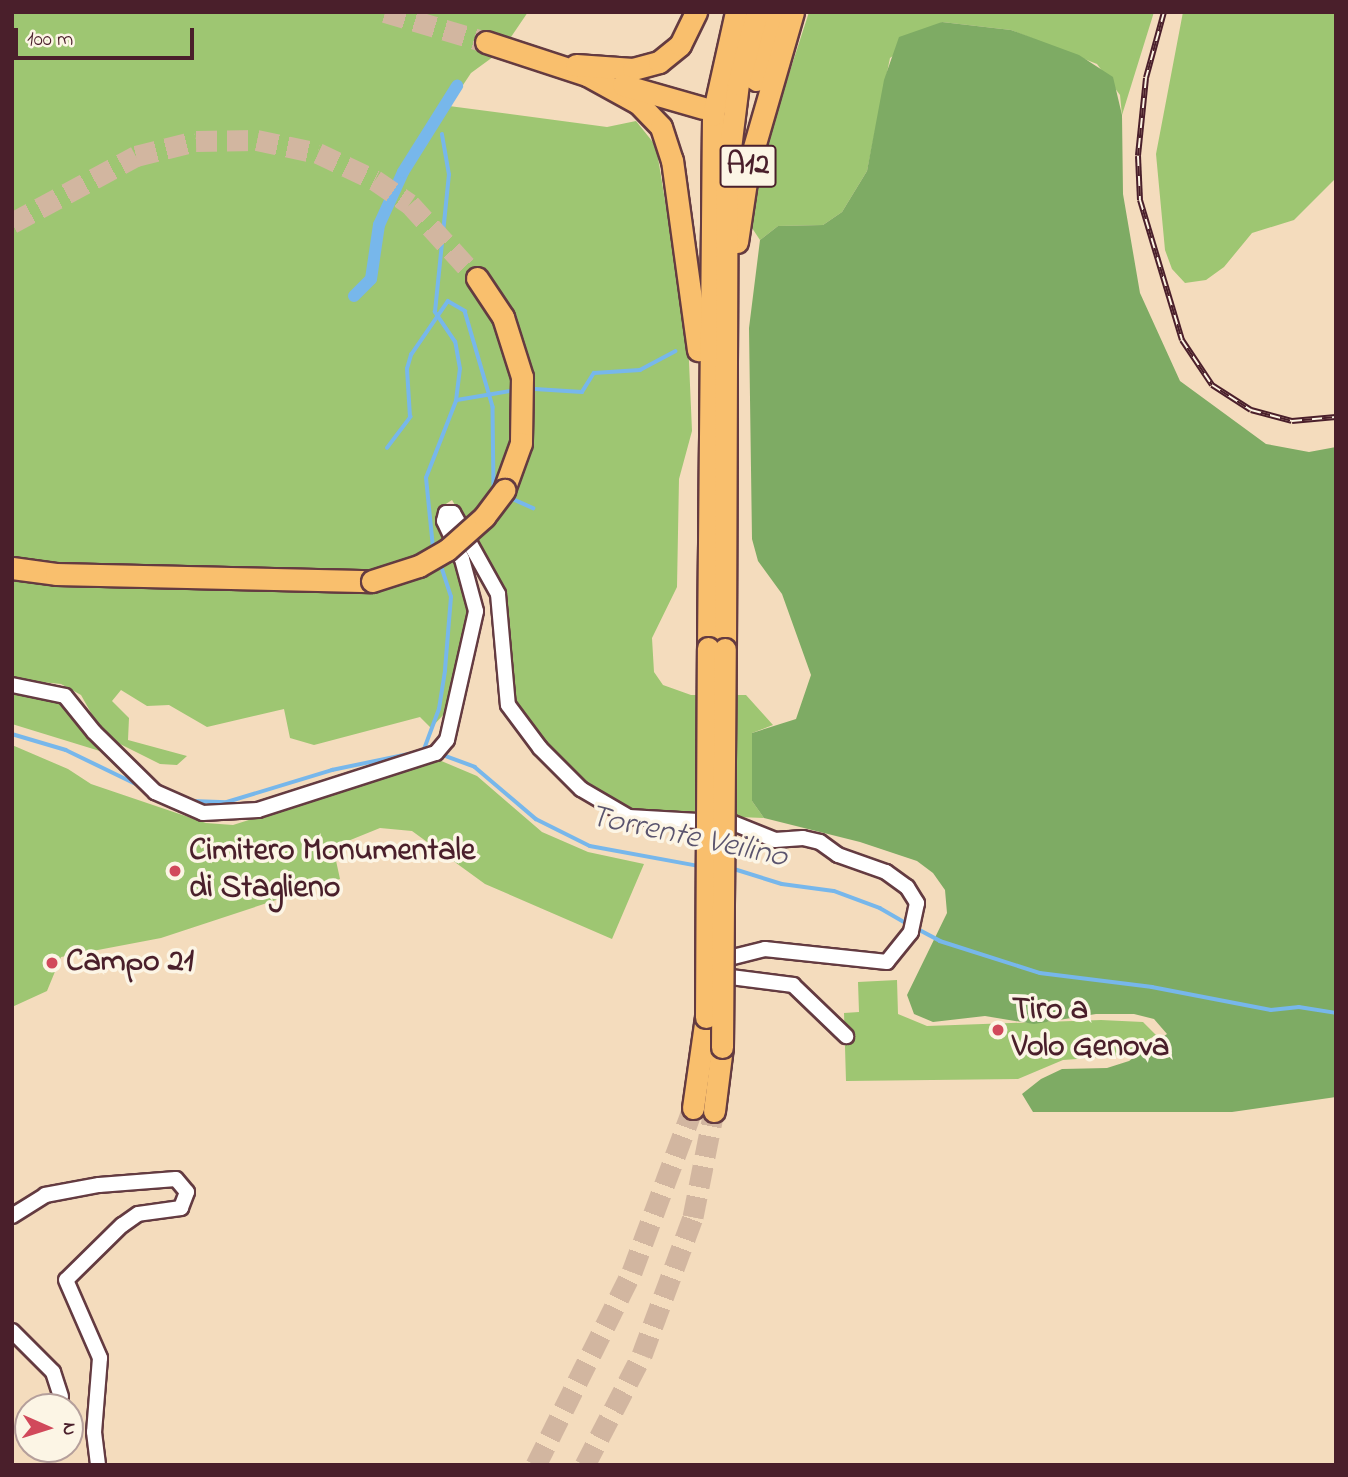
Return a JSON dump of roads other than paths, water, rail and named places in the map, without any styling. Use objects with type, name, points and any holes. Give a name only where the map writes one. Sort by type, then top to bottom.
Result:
[{"type":"highway","points":[[609,68],[657,51],[674,31],[681,12]]},
{"type":"highway","points":[[561,64],[641,68],[667,57],[685,37],[696,12]]},
{"type":"highway","points":[[716,648],[708,405],[713,115],[736,12]]},
{"type":"highway","points":[[714,1111],[708,987],[729,143],[738,85],[757,12]]},
{"type":"highway","points":[[756,80],[778,12]]},
{"type":"highway","name":"A12","points":[[726,324],[748,168],[793,12]]},
{"type":"highway","points":[[486,42],[561,64],[587,75],[638,103],[666,137],[708,405]]},
{"type":"highway","points":[[587,75],[703,108]]},
{"type":"highway","points":[[12,568],[69,575],[372,580],[419,566],[447,550],[484,517],[504,490],[521,443],[522,377],[506,324],[477,278]]},
{"type":"highway","points":[[693,1108],[712,1047]]},
{"type":"street","points":[[12,685],[65,696],[94,732],[155,792],[167,801],[203,813],[258,810],[436,753],[447,740],[476,611],[462,559],[444,521],[450,512],[498,594],[508,705],[540,748],[581,789],[629,817],[733,823],[775,840],[803,838],[820,842],[902,883],[917,903],[916,921],[902,948],[893,958],[879,963],[765,949],[698,966],[701,975],[738,974],[793,985],[846,1036]]},
{"type":"street","points":[[12,1216],[45,1195],[99,1185],[176,1179],[187,1192],[181,1208],[138,1214],[122,1225],[66,1280],[100,1359],[94,1432],[98,1465]]},
{"type":"street","points":[[12,1331],[46,1370],[53,1372],[60,1393]]},
{"type":"waterway","points":[[354,296],[371,279],[379,225],[403,172],[457,86]]},
{"type":"waterway","points":[[433,548],[426,478],[456,401],[460,369],[455,342],[435,312],[449,175],[442,135]]},
{"type":"waterway","points":[[387,448],[410,417],[407,369],[411,355],[448,301],[465,311],[493,407],[494,488]]},
{"type":"waterway","points":[[535,389],[582,392],[594,373],[640,370],[675,351]]},
{"type":"waterway","points":[[457,400],[510,391]]},
{"type":"waterway","points":[[506,496],[533,508]]},
{"type":"waterway","points":[[423,752],[439,709],[445,670],[451,597],[439,561]]},
{"type":"waterway","name":"Torrente Veilino","points":[[12,734],[66,750],[140,786]]},
{"type":"waterway","name":"Torrente Veilino","points":[[191,801],[227,802],[332,770],[418,752]]},
{"type":"waterway","name":"Torrente Veilino","points":[[440,754],[475,767],[536,819],[590,846],[699,866]]},
{"type":"waterway","name":"Torrente Veilino","points":[[731,868],[782,884],[834,891],[880,908],[909,925]]},
{"type":"waterway","name":"Torrente Veilino","points":[[916,928],[940,941],[1040,973],[1152,987],[1271,1010],[1299,1007],[1336,1013]]},
{"type":"tunnel","points":[[385,12],[486,42]]},
{"type":"tunnel","points":[[12,223],[136,156],[196,141],[257,140],[318,153],[375,180],[410,204],[477,278]]},
{"type":"tunnel","points":[[536,1465],[632,1272],[693,1108]]},
{"type":"tunnel","points":[[585,1465],[642,1355],[693,1217],[714,1111]]},
{"type":"railway","points":[[1164,12],[1146,78],[1138,156],[1140,200],[1182,340],[1212,385],[1251,410],[1292,421],[1336,417]]},
{"type":"place","name":"Cimitero Monumentale di Staglieno","points":[[175,871]]},
{"type":"place","name":"Campo 21","points":[[52,963]]},
{"type":"place","name":"Tiro a Volo Genova","points":[[998,1030]]}]
